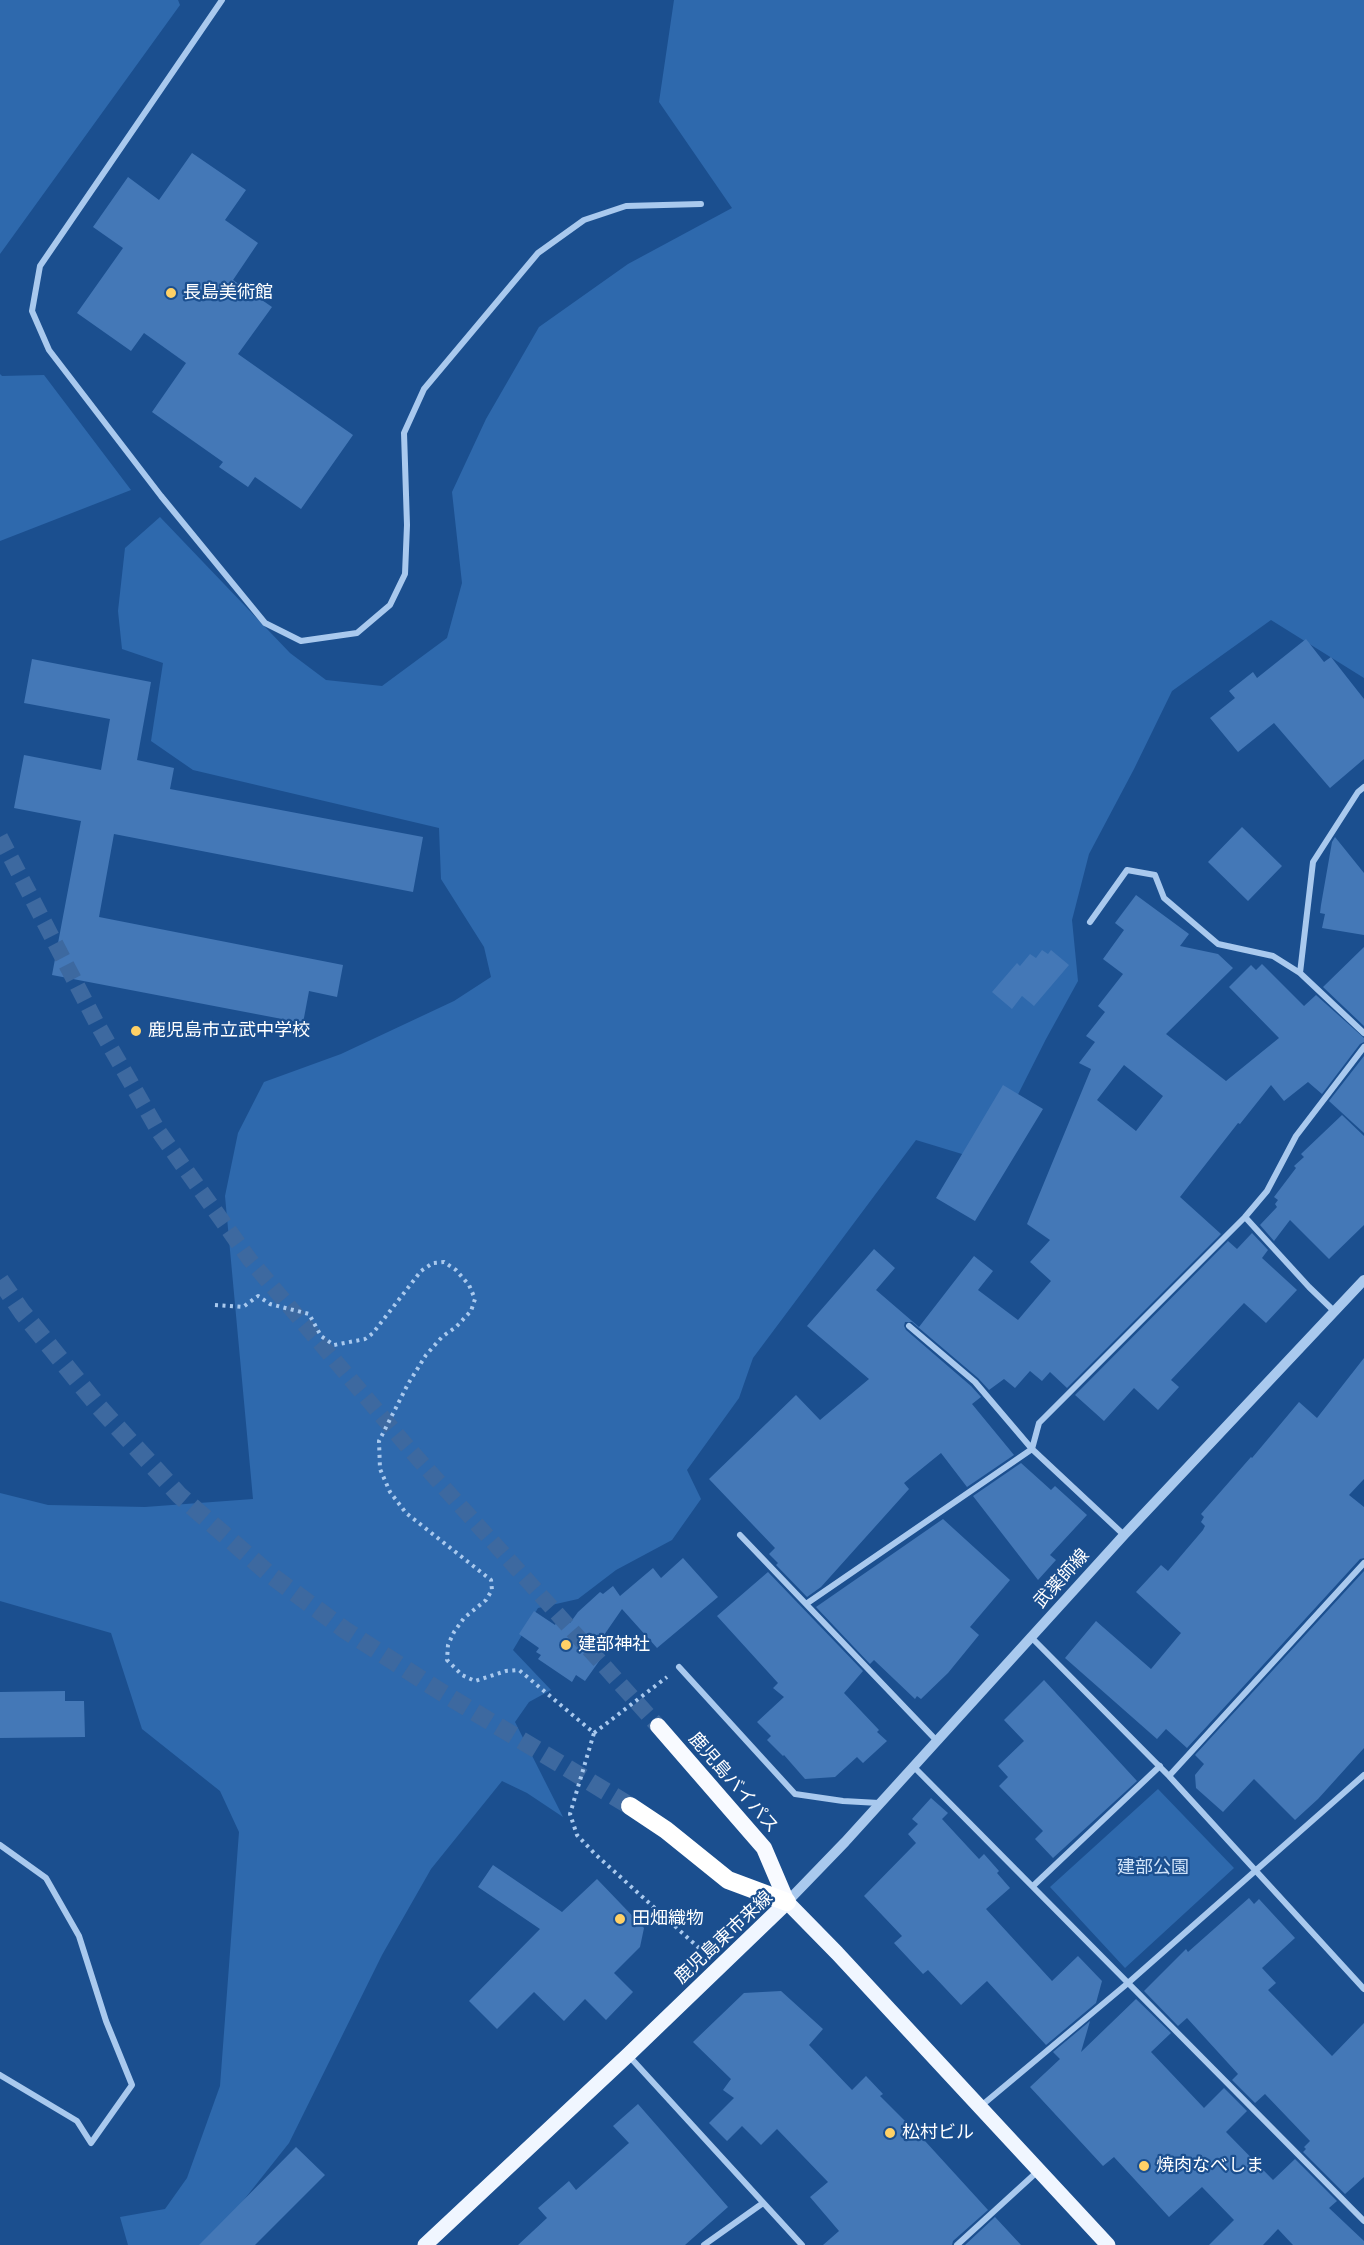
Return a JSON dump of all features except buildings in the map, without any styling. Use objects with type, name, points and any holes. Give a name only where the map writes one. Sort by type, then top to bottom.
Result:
[{"type":"highway","name":"鹿児島バイパス","points":[[658,1726],[764,1848],[787,1902]]},
{"type":"highway","points":[[630,1806],[666,1830],[729,1880],[787,1902]]},
{"type":"main road","name":"鹿児島東市来線","points":[[425,2245],[787,1902],[1108,2245]]},
{"type":"street","points":[[222,0],[40,266],[32,311],[49,350],[161,496],[265,622],[301,641],[357,633],[390,605],[405,574],[404,433],[424,389],[538,253],[584,220],[626,206],[701,204]]},
{"type":"street","points":[[1300,973],[1313,862],[1358,792],[1364,787]]},
{"type":"street","points":[[1090,922],[1127,870],[1155,875],[1164,898],[1218,944],[1273,956],[1300,973],[1364,1033]]},
{"type":"street","points":[[806,1605],[1032,1449],[1039,1423],[1245,1217],[1267,1191],[1296,1136],[1364,1047]]},
{"type":"street","points":[[1245,1217],[1335,1312]]},
{"type":"street","name":"武薬師線","points":[[787,1902],[1124,1535],[1364,1280]]},
{"type":"street","points":[[909,1326],[975,1382],[1032,1449],[1124,1535]]},
{"type":"street","points":[[740,1535],[936,1740]]},
{"type":"street","points":[[1169,1776],[1364,1563]]},
{"type":"street","points":[[1031,1637],[1160,1766],[1364,1989]]},
{"type":"street","points":[[679,1667],[795,1794],[843,1801],[879,1803]]},
{"type":"street","points":[[913,1766],[1364,2221]]},
{"type":"street","points":[[1033,1886],[1160,1766]]},
{"type":"street","points":[[979,2108],[1128,1983],[1364,1775]]},
{"type":"street","points":[[0,1845],[46,1878],[79,1936],[106,2021],[132,2085],[91,2143],[77,2121],[0,2075]]},
{"type":"street","points":[[628,2055],[802,2245]]},
{"type":"street","points":[[957,2245],[1038,2171]]},
{"type":"street","points":[[704,2245],[763,2203]]},
{"type":"path","points":[[215,1305],[243,1307],[258,1296],[270,1304],[309,1314],[321,1336],[334,1345],[365,1339],[373,1333],[421,1271],[433,1263],[444,1262],[456,1270],[470,1285],[475,1299],[471,1311],[426,1355],[408,1384],[380,1441],[380,1469],[390,1492],[406,1513],[491,1580],[492,1590],[486,1600],[464,1618],[454,1632],[447,1645],[447,1660],[462,1675],[475,1681],[506,1671],[519,1670],[594,1733]]},
{"type":"path","points":[[679,1667],[594,1733],[570,1814],[577,1835],[595,1854],[699,1948]]},
{"type":"green space","points":[[0,0],[178,0],[180,5],[0,254]]},
{"type":"green space","points":[[674,0],[1364,0],[1364,678],[1271,620],[1172,691],[1089,854],[1072,920],[1078,981],[998,1134],[972,1157],[916,1140],[753,1358],[739,1398],[687,1470],[701,1499],[672,1540],[616,1570],[578,1599],[538,1608],[513,1650],[551,1690],[529,1702],[515,1722],[563,1817],[527,1793],[502,1781],[431,1869],[382,1955],[289,2143],[208,2245],[128,2245],[120,2217],[165,2209],[187,2178],[220,2086],[239,1832],[220,1791],[142,1729],[111,1633],[0,1601],[0,1493],[48,1505],[145,1507],[253,1499],[225,1196],[238,1133],[264,1082],[341,1054],[454,1001],[491,977],[484,947],[441,879],[439,828],[193,770],[151,741],[163,663],[122,649],[118,611],[125,548],[160,517],[290,653],[326,680],[382,686],[447,638],[462,583],[452,492],[486,419],[539,327],[628,264],[732,208],[659,102]]},
{"type":"green space","points":[[0,374],[2,376],[44,375],[131,490],[0,541]]},
{"type":"green space","name":"建部公園","points":[[1158,1789],[1234,1868],[1125,1968],[1050,1887]]},
{"type":"tunnel","points":[[0,837],[96,1022],[159,1132],[250,1260],[412,1452],[658,1726]]},
{"type":"tunnel","points":[[0,1280],[22,1312],[99,1407],[179,1495],[268,1573],[345,1630],[438,1690],[630,1806]]},
{"type":"place","name":"長島美術館","points":[[171,293]]},
{"type":"place","name":"鹿児島市立武中学校","points":[[136,1031]]},
{"type":"place","name":"建部神社","points":[[566,1645]]},
{"type":"place","name":"田畑織物","points":[[620,1919]]},
{"type":"place","name":"松村ビル","points":[[890,2133]]},
{"type":"place","name":"焼肉なべしま","points":[[1144,2166]]}]
